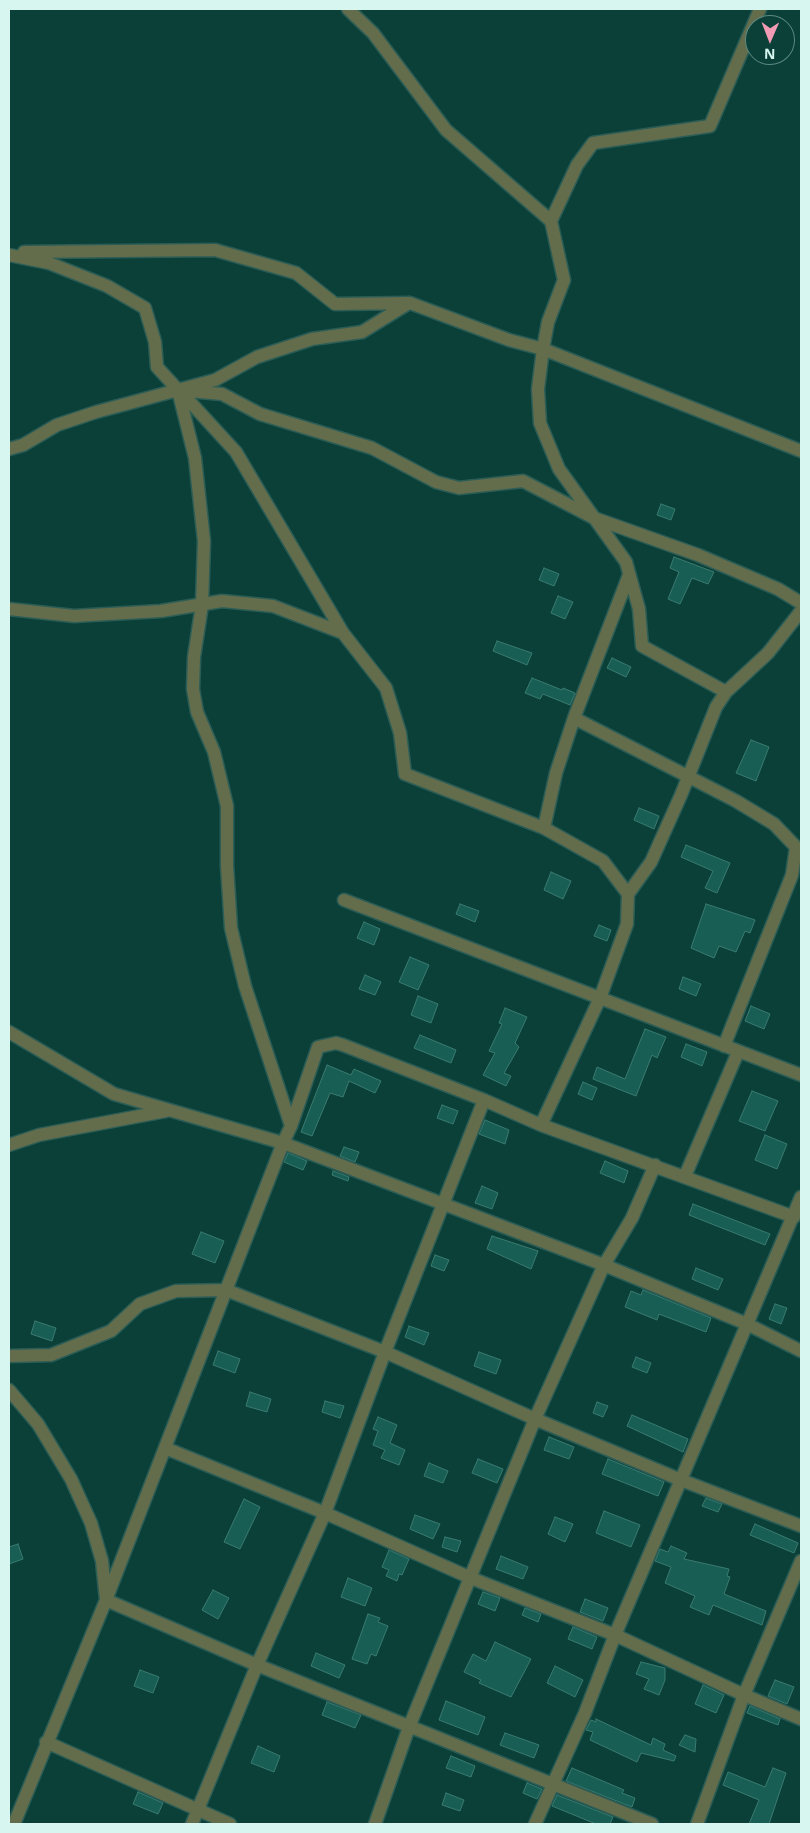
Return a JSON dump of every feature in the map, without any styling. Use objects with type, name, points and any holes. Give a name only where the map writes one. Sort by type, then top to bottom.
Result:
[{"type":"street","points":[[348,9],[373,33],[446,130],[551,221],[564,280],[548,322],[543,349],[538,389],[540,423],[559,469],[626,562],[640,609],[642,646],[726,692]]},
{"type":"street","points":[[551,221],[577,166],[593,143],[710,126],[760,9]]},
{"type":"street","points":[[9,254],[215,250],[296,273],[335,304],[410,303],[509,340],[543,349],[801,451]]},
{"type":"street","points":[[9,254],[50,263],[107,286],[145,308],[156,342],[157,367],[236,452],[343,633],[386,688],[400,733],[405,774],[544,828],[603,861],[628,894]]},
{"type":"street","points":[[9,449],[23,445],[64,422],[147,397],[215,380],[257,357],[312,339],[362,332],[410,303]]},
{"type":"street","points":[[178,390],[222,394],[260,414],[372,448],[436,482],[459,488],[523,481],[594,518],[698,555],[778,589],[801,603]]},
{"type":"street","points":[[178,390],[196,458],[204,541],[202,605],[194,658],[193,689],[197,712],[214,752],[227,806],[227,866],[231,928],[245,986],[291,1126]]},
{"type":"street","points":[[544,828],[556,773],[574,718],[629,575]]},
{"type":"street","points":[[9,609],[74,616],[162,611],[222,601],[273,606],[343,633]]},
{"type":"street","points":[[541,1125],[600,998],[627,924],[628,894],[651,862],[716,707],[726,692],[768,653],[801,611]]},
{"type":"street","points":[[574,718],[689,775],[774,824],[796,846],[792,875],[724,1046]]},
{"type":"street","points":[[344,900],[801,1076]]},
{"type":"street","points":[[9,1032],[114,1094],[282,1143],[604,1265],[747,1324],[801,1351]]},
{"type":"street","points":[[14,1824],[46,1742],[106,1600],[282,1143],[291,1126],[318,1047],[336,1043],[484,1100],[541,1125],[794,1216]]},
{"type":"street","points":[[686,1176],[738,1052]]},
{"type":"street","points":[[192,1824],[257,1665],[325,1513],[385,1352],[484,1100]]},
{"type":"street","points":[[9,1145],[39,1135],[169,1110]]},
{"type":"street","points":[[375,1824],[409,1727],[535,1420],[604,1265],[632,1218],[655,1165]]},
{"type":"street","points":[[535,1824],[585,1713],[616,1635],[801,1197]]},
{"type":"street","points":[[9,1356],[51,1355],[111,1331],[140,1304],[176,1291],[226,1290],[385,1352],[535,1420],[681,1480],[801,1526]]},
{"type":"street","points":[[9,1390],[38,1424],[71,1479],[91,1522],[100,1553],[106,1600]]},
{"type":"street","points":[[165,1448],[325,1513],[471,1578],[616,1635],[744,1695],[801,1719]]},
{"type":"street","points":[[697,1824],[744,1695],[801,1561]]},
{"type":"street","points":[[106,1600],[257,1665],[652,1824]]},
{"type":"street","points":[[46,1742],[230,1824]]},
{"type":"building","points":[[661,504],[675,509],[671,520],[657,515]]},
{"type":"building","points":[[674,557],[714,572],[708,584],[692,578],[680,604],[668,599],[679,572],[670,568]]},
{"type":"building","points":[[544,568],[559,574],[554,586],[539,580]]},
{"type":"building","points":[[558,596],[573,602],[565,619],[551,613]]},
{"type":"building","points":[[497,641],[532,653],[527,665],[493,651]]},
{"type":"building","points":[[612,658],[631,667],[626,677],[607,668]]},
{"type":"building","points":[[532,678],[575,693],[570,705],[543,694],[540,699],[525,693]]},
{"type":"building","points":[[751,740],[769,747],[756,781],[736,773]]},
{"type":"building","points":[[639,808],[659,816],[654,829],[634,820]]},
{"type":"building","points":[[686,845],[730,863],[717,893],[705,888],[713,871],[681,857]]},
{"type":"building","points":[[551,872],[571,881],[563,899],[544,890]]},
{"type":"building","points":[[460,904],[479,911],[475,922],[456,914]]},
{"type":"building","points":[[706,904],[755,920],[750,933],[745,931],[736,952],[719,946],[714,958],[691,948]]},
{"type":"building","points":[[364,922],[380,929],[374,945],[357,938]]},
{"type":"building","points":[[599,925],[611,930],[607,941],[594,936]]},
{"type":"building","points":[[410,957],[429,965],[418,990],[399,982]]},
{"type":"building","points":[[365,975],[381,982],[375,995],[359,989]]},
{"type":"building","points":[[683,977],[701,984],[696,996],[679,989]]},
{"type":"building","points":[[418,996],[438,1004],[431,1023],[411,1015]]},
{"type":"building","points":[[751,1006],[770,1014],[764,1029],[745,1021]]},
{"type":"building","points":[[505,1008],[527,1017],[515,1043],[519,1047],[504,1073],[511,1076],[506,1086],[483,1075],[495,1053],[489,1051],[502,1024],[499,1023]]},
{"type":"building","points":[[645,1029],[666,1037],[657,1058],[652,1055],[636,1096],[593,1079],[597,1067],[625,1079]]},
{"type":"building","points":[[420,1035],[456,1050],[451,1063],[414,1048]]},
{"type":"building","points":[[686,1044],[707,1052],[702,1066],[681,1057]]},
{"type":"building","points":[[327,1065],[351,1075],[354,1069],[381,1081],[375,1093],[349,1081],[343,1097],[330,1093],[312,1136],[301,1132]]},
{"type":"building","points":[[583,1082],[597,1088],[592,1100],[578,1094]]},
{"type":"building","points":[[752,1091],[778,1101],[765,1131],[739,1121]]},
{"type":"building","points":[[442,1105],[458,1111],[453,1124],[437,1118]]},
{"type":"building","points":[[485,1120],[509,1130],[505,1144],[479,1134]]},
{"type":"building","points":[[765,1135],[787,1144],[777,1169],[755,1160]]},
{"type":"building","points":[[344,1147],[359,1152],[355,1162],[340,1156]]},
{"type":"building","points":[[288,1153],[307,1161],[303,1170],[284,1162]]},
{"type":"building","points":[[605,1161],[628,1171],[624,1183],[600,1173]]},
{"type":"building","points":[[333,1171],[349,1177],[348,1181],[332,1175]]},
{"type":"building","points":[[482,1186],[498,1193],[492,1209],[475,1203]]},
{"type":"building","points":[[693,1204],[770,1234],[765,1245],[689,1215]]},
{"type":"building","points":[[201,1232],[224,1241],[215,1263],[192,1254]]},
{"type":"building","points":[[492,1236],[538,1251],[531,1269],[487,1249]]},
{"type":"building","points":[[435,1255],[449,1260],[444,1271],[431,1266]]},
{"type":"building","points":[[696,1268],[723,1279],[718,1290],[692,1279]]},
{"type":"building","points":[[643,1290],[711,1318],[706,1332],[659,1314],[657,1320],[625,1307],[631,1291],[641,1295]]},
{"type":"building","points":[[775,1304],[787,1308],[781,1324],[769,1319]]},
{"type":"building","points":[[35,1321],[56,1328],[52,1341],[31,1334]]},
{"type":"building","points":[[409,1326],[429,1333],[424,1345],[405,1337]]},
{"type":"building","points":[[218,1351],[240,1359],[235,1373],[213,1365]]},
{"type":"building","points":[[479,1352],[501,1360],[496,1374],[474,1366]]},
{"type":"building","points":[[636,1357],[651,1363],[647,1373],[632,1367]]},
{"type":"building","points":[[250,1392],[271,1399],[267,1412],[246,1406]]},
{"type":"building","points":[[325,1401],[344,1406],[340,1418],[322,1412]]},
{"type":"building","points":[[597,1402],[608,1406],[603,1417],[593,1413]]},
{"type":"building","points":[[632,1415],[688,1439],[683,1452],[627,1426]]},
{"type":"building","points":[[378,1417],[397,1425],[390,1443],[405,1450],[399,1465],[381,1458],[385,1450],[373,1445],[378,1431],[373,1429]]},
{"type":"building","points":[[549,1437],[574,1447],[569,1459],[544,1450]]},
{"type":"building","points":[[478,1459],[503,1469],[497,1483],[472,1473]]},
{"type":"building","points":[[608,1459],[664,1482],[658,1496],[602,1474]]},
{"type":"building","points":[[429,1463],[448,1471],[443,1483],[424,1476]]},
{"type":"building","points":[[706,1498],[722,1504],[718,1512],[702,1506]]},
{"type":"building","points":[[244,1499],[260,1507],[240,1549],[224,1542]]},
{"type":"building","points":[[604,1511],[640,1525],[631,1547],[596,1533]]},
{"type":"building","points":[[415,1515],[440,1524],[433,1539],[410,1529]]},
{"type":"building","points":[[555,1517],[573,1524],[565,1542],[548,1534]]},
{"type":"building","points":[[755,1524],[798,1543],[794,1553],[750,1535]]},
{"type":"building","points":[[445,1537],[461,1541],[457,1552],[442,1547]]},
{"type":"building","points":[[18,1544],[23,1559],[9,1564],[9,1547]]},
{"type":"building","points":[[671,1546],[687,1553],[684,1559],[729,1569],[727,1576],[730,1577],[724,1594],[766,1611],[762,1625],[713,1605],[709,1615],[690,1607],[695,1596],[665,1583],[671,1567],[655,1561],[660,1549],[668,1552]]},
{"type":"building","points":[[389,1550],[409,1559],[402,1575],[399,1574],[397,1581],[386,1576],[389,1570],[382,1567]]},
{"type":"building","points":[[501,1556],[528,1567],[523,1579],[496,1569]]},
{"type":"building","points":[[348,1578],[372,1588],[365,1606],[341,1597]]},
{"type":"building","points":[[213,1590],[229,1598],[218,1619],[202,1610]]},
{"type":"building","points":[[483,1592],[500,1598],[495,1611],[478,1604]]},
{"type":"building","points":[[585,1599],[608,1608],[603,1621],[580,1612]]},
{"type":"building","points":[[525,1608],[541,1614],[538,1622],[522,1615]]},
{"type":"building","points":[[368,1614],[380,1618],[378,1622],[388,1626],[376,1656],[371,1654],[367,1664],[352,1659]]},
{"type":"building","points":[[573,1627],[597,1637],[592,1649],[568,1639]]},
{"type":"building","points":[[495,1642],[531,1659],[511,1697],[479,1683],[481,1680],[464,1672],[473,1654],[486,1661]]},
{"type":"building","points":[[316,1653],[345,1665],[339,1678],[311,1666]]},
{"type":"building","points":[[641,1662],[665,1668],[665,1680],[659,1695],[644,1689],[649,1679],[636,1674]]},
{"type":"building","points":[[555,1666],[583,1680],[575,1697],[547,1683]]},
{"type":"building","points":[[140,1670],[159,1677],[153,1693],[134,1686]]},
{"type":"building","points":[[775,1680],[794,1687],[787,1704],[768,1696]]},
{"type":"building","points":[[703,1685],[724,1695],[716,1713],[695,1704]]},
{"type":"building","points":[[446,1701],[485,1717],[478,1735],[439,1720]]},
{"type":"building","points":[[327,1702],[361,1715],[355,1728],[322,1715]]},
{"type":"building","points":[[750,1706],[780,1719],[778,1725],[747,1713]]},
{"type":"building","points":[[596,1719],[651,1745],[653,1738],[665,1744],[663,1750],[676,1756],[674,1761],[641,1753],[637,1762],[590,1740],[593,1732],[586,1730],[591,1720],[596,1722]]},
{"type":"building","points":[[505,1733],[539,1745],[534,1758],[500,1745]]},
{"type":"building","points":[[685,1735],[696,1739],[695,1752],[679,1745]]},
{"type":"building","points":[[258,1746],[280,1756],[274,1772],[251,1763]]},
{"type":"building","points":[[451,1756],[475,1766],[471,1777],[446,1768]]},
{"type":"building","points":[[572,1768],[624,1790],[622,1793],[635,1798],[632,1807],[566,1781]]},
{"type":"building","points":[[773,1768],[786,1773],[769,1824],[749,1824],[759,1800],[723,1785],[728,1772],[765,1787]]},
{"type":"building","points":[[527,1783],[542,1789],[537,1799],[523,1793]]},
{"type":"building","points":[[138,1792],[163,1803],[158,1814],[133,1804]]},
{"type":"building","points":[[446,1793],[464,1800],[460,1811],[442,1805]]},
{"type":"building","points":[[557,1795],[613,1817],[610,1824],[596,1824],[552,1806]]}]
